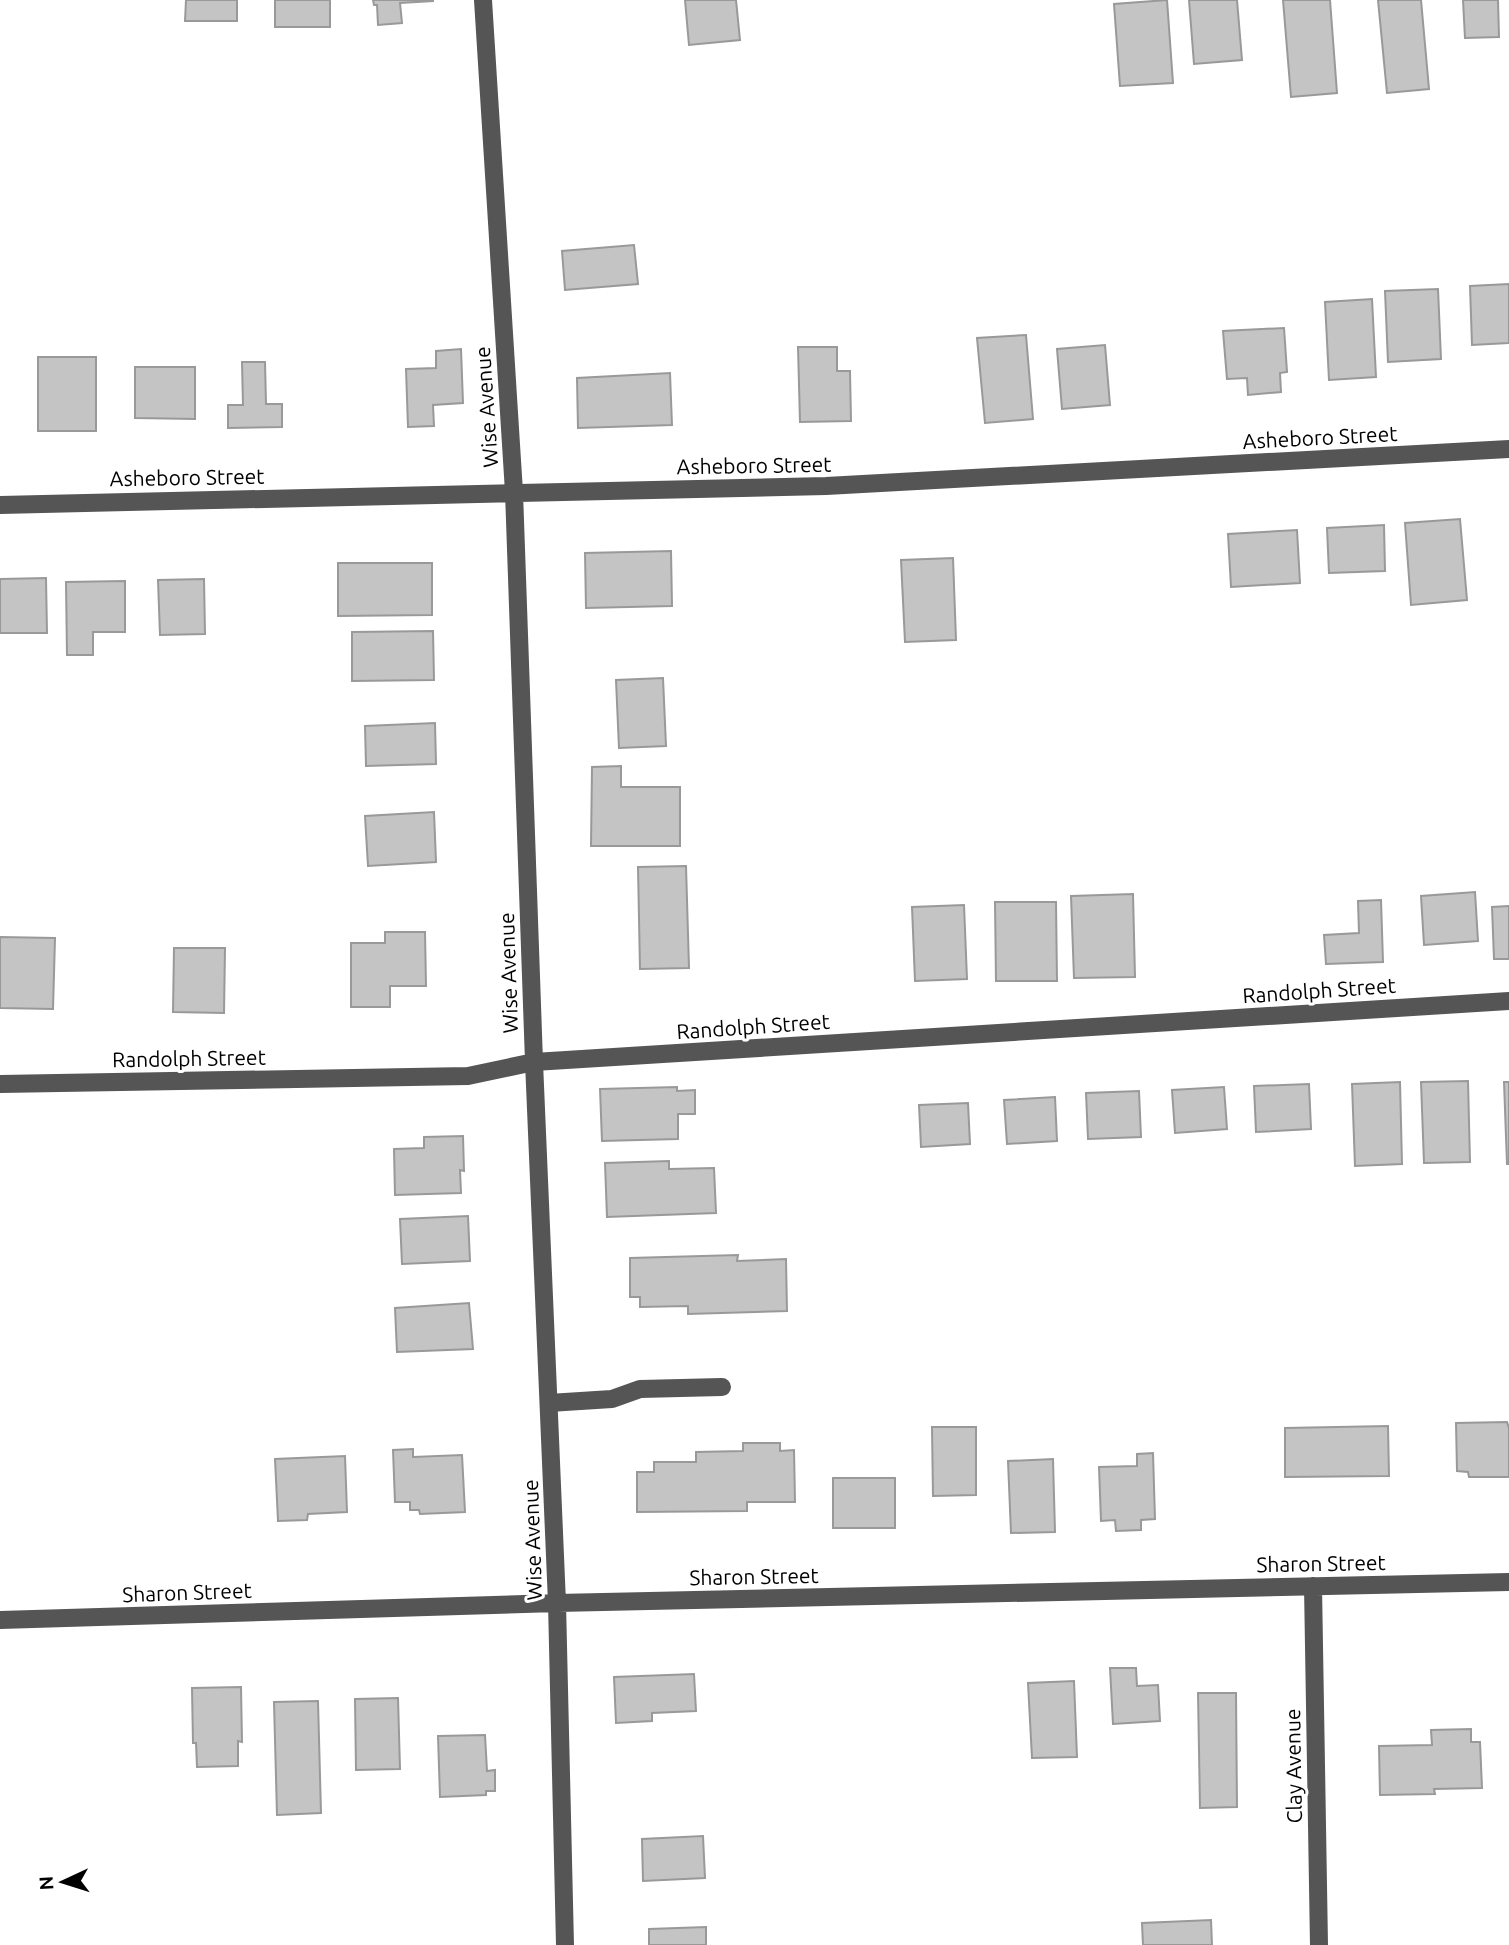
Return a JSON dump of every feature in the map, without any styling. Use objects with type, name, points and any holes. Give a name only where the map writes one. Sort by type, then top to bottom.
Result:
[{"type":"street","name":"Wise Avenue","points":[[483,0],[514,492],[557,1603],[565,1945]]},
{"type":"street","name":"Asheboro Street","points":[[0,505],[826,486],[1509,449]]},
{"type":"street","name":"Randolph Street","points":[[0,1084],[468,1076],[534,1062],[1509,1001]]},
{"type":"street","points":[[549,1403],[612,1399],[640,1389],[722,1387]]},
{"type":"street","name":"Sharon Street","points":[[0,1620],[557,1603],[1509,1582]]},
{"type":"street","name":"Clay Avenue","points":[[1313,1586],[1319,1945]]},
{"type":"building","points":[[186,0],[237,0],[237,21],[185,21]]},
{"type":"building","points":[[275,0],[330,0],[330,27],[275,27]]},
{"type":"building","points":[[373,0],[433,1],[400,3],[402,23],[378,25],[377,5],[374,5]]},
{"type":"building","points":[[685,0],[736,0],[740,40],[689,45]]},
{"type":"building","points":[[1167,0],[1173,83],[1120,86],[1114,4]]},
{"type":"building","points":[[1189,0],[1237,0],[1242,60],[1194,64]]},
{"type":"building","points":[[1283,0],[1330,0],[1337,93],[1291,97]]},
{"type":"building","points":[[1378,0],[1421,0],[1429,89],[1387,93]]},
{"type":"building","points":[[1463,0],[1498,0],[1499,37],[1465,38]]},
{"type":"building","points":[[634,245],[638,284],[565,290],[562,251]]},
{"type":"building","points":[[1509,284],[1509,343],[1472,345],[1470,286]]},
{"type":"building","points":[[1438,289],[1441,359],[1388,362],[1385,291]]},
{"type":"building","points":[[1372,299],[1376,377],[1329,380],[1325,302]]},
{"type":"building","points":[[1284,328],[1287,372],[1280,373],[1281,392],[1248,395],[1247,378],[1227,379],[1223,331]]},
{"type":"building","points":[[1026,335],[1033,419],[985,423],[977,338]]},
{"type":"building","points":[[1105,345],[1110,405],[1062,409],[1057,349]]},
{"type":"building","points":[[798,347],[837,347],[837,371],[850,371],[851,421],[800,422]]},
{"type":"building","points":[[461,349],[463,403],[433,405],[434,426],[408,427],[406,369],[436,368],[436,351]]},
{"type":"building","points":[[38,357],[96,357],[96,431],[38,431]]},
{"type":"building","points":[[242,362],[265,362],[266,404],[282,404],[282,427],[228,428],[228,405],[243,405]]},
{"type":"building","points":[[135,367],[195,367],[195,419],[135,418]]},
{"type":"building","points":[[670,373],[672,425],[578,428],[577,378]]},
{"type":"building","points":[[1460,519],[1467,600],[1411,605],[1405,523]]},
{"type":"building","points":[[1384,525],[1385,571],[1329,573],[1327,528]]},
{"type":"building","points":[[1297,530],[1300,583],[1231,587],[1228,534]]},
{"type":"building","points":[[671,551],[672,606],[586,608],[585,553]]},
{"type":"building","points":[[953,558],[956,640],[905,642],[901,560]]},
{"type":"building","points":[[338,563],[432,563],[432,615],[338,616]]},
{"type":"building","points":[[46,578],[47,633],[0,633],[0,579]]},
{"type":"building","points":[[204,579],[205,634],[160,635],[158,580]]},
{"type":"building","points":[[125,581],[125,632],[93,632],[93,655],[67,655],[66,582]]},
{"type":"building","points":[[433,631],[434,680],[352,681],[352,632]]},
{"type":"building","points":[[663,678],[666,746],[619,748],[616,680]]},
{"type":"building","points":[[435,723],[436,764],[366,766],[365,726]]},
{"type":"building","points":[[621,766],[621,787],[680,787],[680,846],[591,846],[592,767]]},
{"type":"building","points":[[434,812],[436,862],[368,866],[365,816]]},
{"type":"building","points":[[686,866],[689,968],[640,969],[638,867]]},
{"type":"building","points":[[1475,892],[1478,941],[1424,945],[1421,896]]},
{"type":"building","points":[[1133,894],[1135,977],[1074,978],[1071,896]]},
{"type":"building","points":[[1381,900],[1383,962],[1326,964],[1324,935],[1359,933],[1358,901]]},
{"type":"building","points":[[995,902],[1056,902],[1057,981],[996,981]]},
{"type":"building","points":[[964,905],[967,979],[915,981],[912,907]]},
{"type":"building","points":[[1509,906],[1509,959],[1494,959],[1492,907]]},
{"type":"building","points":[[385,932],[425,932],[426,986],[390,986],[390,1007],[351,1007],[351,943],[385,943]]},
{"type":"building","points":[[0,937],[55,938],[53,1009],[0,1008]]},
{"type":"building","points":[[174,948],[225,948],[224,1013],[173,1012]]},
{"type":"building","points":[[1468,1081],[1470,1162],[1424,1163],[1421,1082]]},
{"type":"building","points":[[1400,1082],[1402,1164],[1355,1166],[1352,1084]]},
{"type":"building","points":[[1504,1082],[1509,1082],[1509,1164],[1507,1164]]},
{"type":"building","points":[[1309,1084],[1311,1129],[1256,1132],[1254,1086]]},
{"type":"building","points":[[677,1087],[677,1091],[695,1090],[695,1114],[678,1114],[678,1139],[602,1141],[600,1089]]},
{"type":"building","points":[[1224,1087],[1227,1129],[1175,1133],[1172,1090]]},
{"type":"building","points":[[1139,1091],[1141,1137],[1088,1139],[1086,1093]]},
{"type":"building","points":[[1055,1097],[1057,1141],[1007,1144],[1004,1100]]},
{"type":"building","points":[[968,1103],[970,1144],[921,1147],[919,1105]]},
{"type":"building","points":[[463,1136],[464,1171],[460,1170],[461,1193],[395,1195],[394,1149],[424,1148],[424,1137]]},
{"type":"building","points":[[669,1161],[669,1169],[714,1168],[716,1213],[607,1217],[605,1163]]},
{"type":"building","points":[[468,1216],[470,1261],[402,1264],[400,1219]]},
{"type":"building","points":[[738,1255],[737,1261],[786,1259],[787,1311],[688,1314],[688,1306],[640,1307],[640,1297],[630,1297],[630,1258]]},
{"type":"building","points":[[469,1303],[473,1349],[397,1352],[395,1308]]},
{"type":"building","points":[[1507,1422],[1509,1477],[1469,1477],[1468,1472],[1457,1471],[1456,1423]]},
{"type":"building","points":[[1388,1426],[1389,1476],[1285,1477],[1285,1428]]},
{"type":"building","points":[[932,1427],[976,1427],[976,1495],[933,1496]]},
{"type":"building","points":[[743,1443],[780,1443],[780,1451],[794,1450],[795,1502],[747,1502],[747,1511],[637,1512],[637,1472],[654,1472],[654,1462],[696,1462],[696,1452],[743,1451]]},
{"type":"building","points":[[413,1449],[413,1457],[462,1455],[465,1512],[420,1514],[419,1510],[410,1510],[410,1502],[395,1502],[393,1450]]},
{"type":"building","points":[[1153,1453],[1155,1519],[1141,1520],[1141,1530],[1116,1531],[1115,1520],[1101,1521],[1099,1467],[1137,1466],[1137,1454]]},
{"type":"building","points":[[345,1456],[347,1512],[308,1514],[307,1520],[278,1521],[275,1459]]},
{"type":"building","points":[[1053,1459],[1055,1532],[1011,1533],[1008,1461]]},
{"type":"building","points":[[833,1478],[895,1478],[895,1528],[833,1528]]},
{"type":"building","points":[[1110,1668],[1136,1668],[1137,1686],[1158,1685],[1160,1721],[1113,1724]]},
{"type":"building","points":[[694,1674],[696,1711],[652,1713],[652,1721],[616,1723],[614,1677]]},
{"type":"building","points":[[1074,1681],[1077,1757],[1032,1758],[1028,1683]]},
{"type":"building","points":[[241,1687],[242,1742],[238,1741],[238,1766],[197,1767],[196,1743],[193,1743],[192,1688]]},
{"type":"building","points":[[1198,1693],[1236,1693],[1237,1807],[1200,1808]]},
{"type":"building","points":[[398,1698],[400,1769],[356,1770],[355,1699]]},
{"type":"building","points":[[318,1701],[321,1813],[277,1815],[274,1702]]},
{"type":"building","points":[[1471,1729],[1471,1742],[1480,1742],[1482,1788],[1434,1789],[1435,1794],[1380,1795],[1379,1746],[1432,1745],[1431,1730]]},
{"type":"building","points":[[485,1735],[487,1771],[495,1770],[495,1791],[486,1791],[486,1795],[440,1797],[438,1736]]},
{"type":"building","points":[[703,1836],[705,1878],[643,1881],[642,1839]]},
{"type":"building","points":[[1211,1920],[1212,1945],[1143,1945],[1142,1923]]},
{"type":"building","points":[[706,1927],[706,1945],[649,1945],[649,1929]]}]
